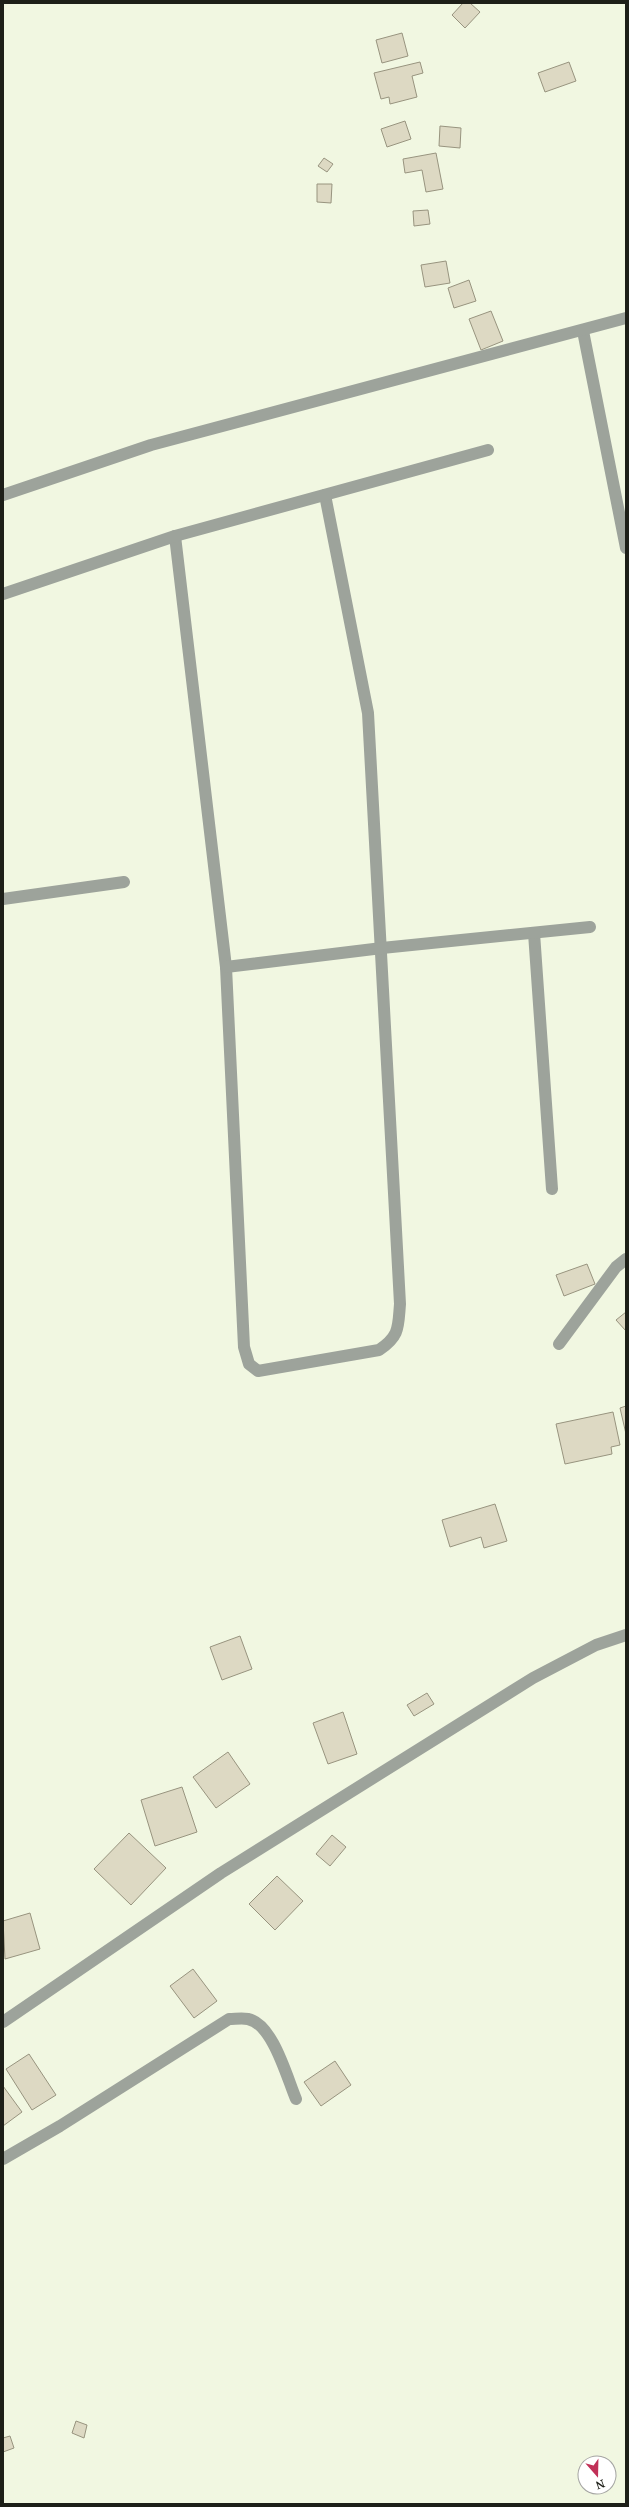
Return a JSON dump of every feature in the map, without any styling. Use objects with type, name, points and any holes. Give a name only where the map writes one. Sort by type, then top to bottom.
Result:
[{"type":"street","points":[[3,495],[151,445],[583,331],[626,318]]},
{"type":"street","points":[[583,331],[626,548]]},
{"type":"street","points":[[3,594],[175,536],[488,450]]},
{"type":"street","points":[[175,536],[226,967],[244,1346],[249,1364],[258,1371],[379,1350],[391,1341],[398,1331],[400,1304],[382,948],[368,713],[325,495]]},
{"type":"street","points":[[3,899],[124,882]]},
{"type":"street","points":[[226,967],[382,948],[590,928]]},
{"type":"street","points":[[534,933],[552,1189]]},
{"type":"street","points":[[559,1344],[616,1268],[626,1259]]},
{"type":"street","points":[[3,2022],[221,1873],[527,1682],[571,1656],[596,1645],[626,1635]]},
{"type":"street","points":[[3,2159],[54,2130],[229,2019],[248,2019],[262,2026],[271,2039],[296,2099]]},
{"type":"building","points":[[463,3],[470,3],[480,12],[465,28],[452,15]]},
{"type":"building","points":[[402,33],[408,56],[382,63],[376,40]]},
{"type":"building","points":[[420,62],[423,73],[412,76],[417,97],[390,104],[389,97],[381,99],[374,73]]},
{"type":"building","points":[[569,62],[576,81],[545,92],[538,73]]},
{"type":"building","points":[[405,121],[411,139],[387,147],[381,129]]},
{"type":"building","points":[[440,126],[461,128],[460,148],[439,146]]},
{"type":"building","points":[[436,153],[443,189],[426,192],[422,170],[405,173],[403,159]]},
{"type":"building","points":[[324,158],[333,164],[327,172],[318,166]]},
{"type":"building","points":[[317,184],[332,184],[331,203],[317,202]]},
{"type":"building","points":[[428,210],[430,224],[414,226],[413,211]]},
{"type":"building","points":[[446,261],[450,283],[425,287],[421,265]]},
{"type":"building","points":[[469,280],[476,301],[454,308],[448,288]]},
{"type":"building","points":[[491,311],[503,341],[481,350],[469,319]]},
{"type":"building","points":[[587,1264],[595,1284],[564,1296],[556,1275]]},
{"type":"building","points":[[626,1312],[626,1331],[616,1320]]},
{"type":"building","points":[[626,1406],[626,1434],[620,1408]]},
{"type":"building","points":[[613,1412],[620,1445],[611,1447],[612,1454],[565,1464],[556,1424]]},
{"type":"building","points":[[495,1504],[507,1541],[484,1548],[481,1537],[450,1547],[442,1520]]},
{"type":"building","points":[[240,1636],[252,1669],[222,1680],[210,1647]]},
{"type":"building","points":[[427,1693],[434,1704],[414,1716],[407,1705]]},
{"type":"building","points":[[343,1712],[357,1754],[328,1764],[313,1723]]},
{"type":"building","points":[[228,1752],[250,1784],[216,1808],[193,1777]]},
{"type":"building","points":[[182,1787],[197,1832],[155,1846],[141,1800]]},
{"type":"building","points":[[129,1833],[166,1868],[131,1905],[94,1869]]},
{"type":"building","points":[[332,1835],[346,1847],[330,1866],[316,1854]]},
{"type":"building","points":[[277,1876],[303,1901],[275,1930],[249,1904]]},
{"type":"building","points":[[30,1913],[40,1949],[5,1959],[3,1921]]},
{"type":"building","points":[[193,1969],[217,2001],[194,2018],[170,1986]]},
{"type":"building","points":[[29,2054],[56,2095],[32,2110],[6,2069]]},
{"type":"building","points":[[335,2061],[351,2085],[321,2106],[304,2082]]},
{"type":"building","points":[[3,2086],[22,2112],[3,2126]]},
{"type":"building","points":[[76,2421],[87,2425],[84,2438],[72,2433]]},
{"type":"building","points":[[10,2436],[14,2448],[3,2452],[3,2438]]}]
